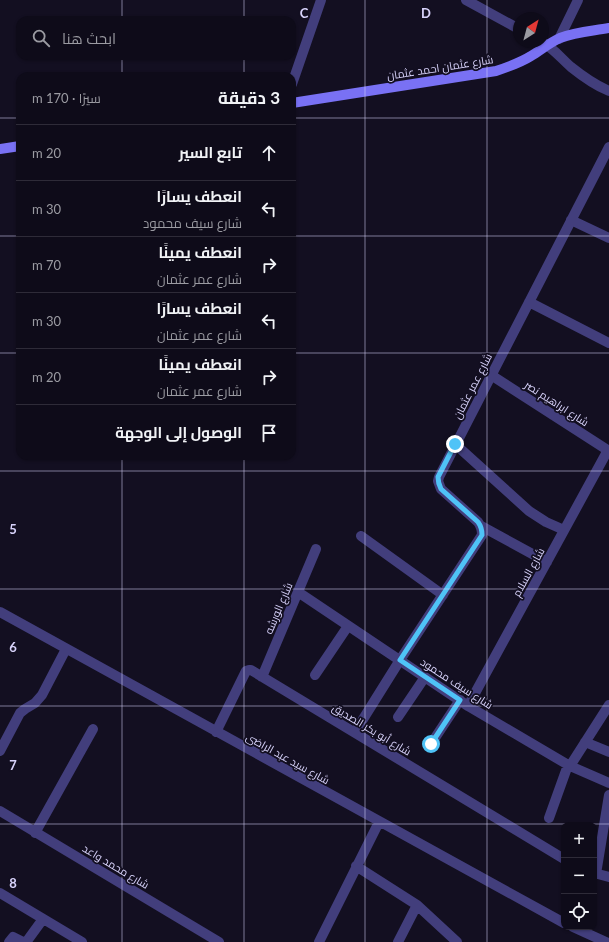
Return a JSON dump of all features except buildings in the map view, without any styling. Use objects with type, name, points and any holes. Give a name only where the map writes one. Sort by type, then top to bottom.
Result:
[{"type":"street","points":[[296,72],[321,0]]},
{"type":"street","points":[[466,0],[513,26]]},
{"type":"street","points":[[559,39],[578,0]]},
{"type":"street","name":"شارع عثمان احمد عثمان","points":[[549,42],[574,34],[609,28]]},
{"type":"street","points":[[549,47],[573,68],[602,88],[609,91]]},
{"type":"street","name":"شارع عثمان احمد عثمان","points":[[296,102],[496,71],[520,62],[531,56],[539,48]]},
{"type":"street","points":[[0,149],[16,147]]},
{"type":"street","name":"شارع عمر عثمان","points":[[547,562],[481,526],[441,489],[438,482],[438,477],[609,147]]},
{"type":"street","points":[[572,220],[609,238]]},
{"type":"street","points":[[529,302],[609,343]]},
{"type":"street","name":"شارع ابراهيم نصر","points":[[491,375],[609,451]]},
{"type":"street","points":[[455,444],[530,511],[546,522],[564,530]]},
{"type":"street","name":"شارع السلام","points":[[431,744],[464,703],[547,562],[609,451]]},
{"type":"street","points":[[355,732],[400,660],[480,539],[482,535],[481,526]]},
{"type":"street","points":[[361,536],[443,595]]},
{"type":"street","name":"شارع الورشه","points":[[262,676],[316,549]]},
{"type":"street","name":"شارع سيف محمود","points":[[298,592],[464,703],[569,766],[609,783]]},
{"type":"street","name":"شارع سيد عبد الراضى","points":[[0,612],[561,921]]},
{"type":"street","points":[[315,675],[348,626]]},
{"type":"street","points":[[0,751],[20,713],[42,695],[66,649]]},
{"type":"street","name":"شارع أبو بكر الصديق","points":[[216,732],[246,671],[251,670],[562,858]]},
{"type":"street","points":[[398,718],[425,677]]},
{"type":"street","points":[[549,818],[569,766],[609,705]]},
{"type":"street","points":[[35,832],[93,729]]},
{"type":"street","points":[[585,742],[609,752]]},
{"type":"street","points":[[597,864],[607,814],[609,795]]},
{"type":"street","name":"شارع محمد واعد","points":[[0,811],[219,942]]},
{"type":"street","points":[[320,942],[356,866],[379,822]]},
{"type":"street","points":[[356,866],[417,906],[457,942]]},
{"type":"street","points":[[597,874],[609,876]]},
{"type":"street","points":[[0,894],[82,942]]},
{"type":"street","points":[[398,942],[417,906]]},
{"type":"street","points":[[9,942],[13,937],[25,942],[43,919]]},
{"type":"street","points":[[580,930],[606,942]]},
{"type":"route","points":[[431,744],[460,700],[400,660],[482,535],[481,526],[478,522],[439,486],[438,477],[455,444]]}]
